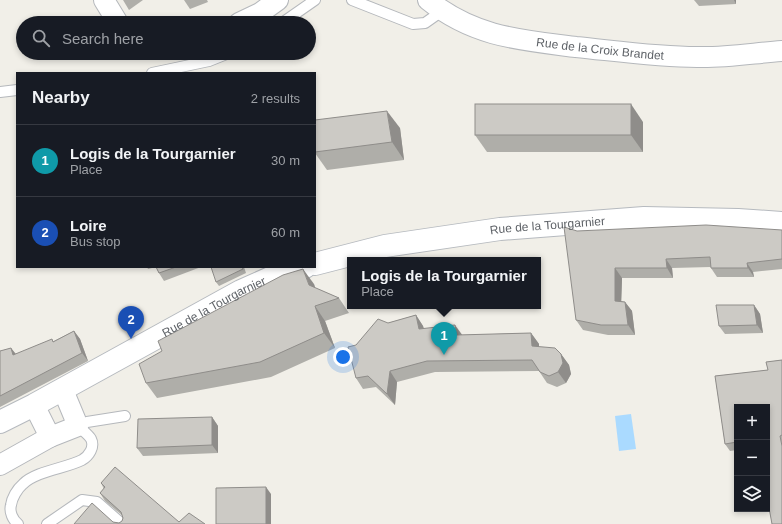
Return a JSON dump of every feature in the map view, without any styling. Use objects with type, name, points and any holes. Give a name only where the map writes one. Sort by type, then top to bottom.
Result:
[{"type":"street","points":[[104,0],[114,16]]},
{"type":"street","points":[[254,16],[278,0]]},
{"type":"street","name":"Rue de la Croix Brandet","points":[[435,5],[469,26],[510,39],[634,53],[698,57],[782,51]]},
{"type":"street","name":"Rue de la Tourgarnier","points":[[316,264],[384,246],[500,229],[644,218],[738,220],[782,223]]},
{"type":"street","name":"Rue de la Tourgarnier","points":[[0,422],[63,390],[241,291],[279,274],[301,268]]},
{"type":"street","points":[[0,465],[50,437],[78,426],[63,390]]},
{"type":"street","points":[[34,405],[50,437]]},
{"type":"lane","points":[[292,16],[315,0]]},
{"type":"lane","points":[[352,0],[379,12],[413,24],[425,23],[435,5]]},
{"type":"lane","points":[[157,72],[212,60]]},
{"type":"lane","points":[[0,92],[16,90]]},
{"type":"lane","points":[[18,524],[14,521],[10,507],[15,494],[23,483],[53,469],[82,460],[90,454],[92,445],[91,439],[78,426],[87,422],[125,416]]},
{"type":"lane","points":[[47,524],[82,500],[97,502],[122,524]]},
{"type":"water","points":[[631,414],[636,449],[619,451],[615,416]]},
{"type":"building","points":[[475,104],[631,104],[631,135],[475,135]]},
{"type":"building","points":[[387,111],[392,142],[316,152],[316,120]]},
{"type":"building","points":[[706,225],[782,230],[782,259],[747,263],[748,268],[711,268],[710,257],[666,259],[667,268],[615,268],[615,301],[625,302],[628,325],[601,325],[576,320],[564,227],[577,231]]},
{"type":"building","points":[[156,268],[173,268],[159,273]]},
{"type":"building","points":[[211,268],[242,268],[243,269],[216,282]]},
{"type":"building","points":[[303,269],[309,285],[339,298],[315,306],[324,333],[260,362],[146,383],[139,364],[162,351],[158,341],[283,275]]},
{"type":"building","points":[[716,305],[754,305],[757,325],[719,326]]},
{"type":"building","points":[[416,315],[419,329],[455,325],[457,335],[531,333],[532,346],[555,348],[561,354],[563,363],[558,372],[549,376],[540,372],[532,360],[427,361],[390,371],[387,394],[368,376],[356,378],[348,347],[356,345],[378,319],[388,323]]},
{"type":"building","points":[[74,331],[82,353],[0,396],[0,351],[11,348],[13,355],[52,339],[53,342]]},
{"type":"building","points":[[782,360],[782,435],[780,436],[782,446],[782,524],[772,524],[770,512],[770,404],[734,404],[734,442],[725,444],[715,376],[768,370],[766,362]]},
{"type":"building","points":[[212,417],[212,445],[137,448],[138,419]]},
{"type":"building","points":[[115,467],[179,522],[189,513],[205,524],[74,524],[92,503],[113,522],[119,523],[122,521],[123,518],[121,512],[100,493],[105,487],[101,483]]},
{"type":"building","points":[[266,487],[266,524],[216,524],[216,488]]},
{"type":"place","name":"Loire","points":[[131,339]]},
{"type":"place","name":"Logis de la Tourgarnier","points":[[444,355]]}]
